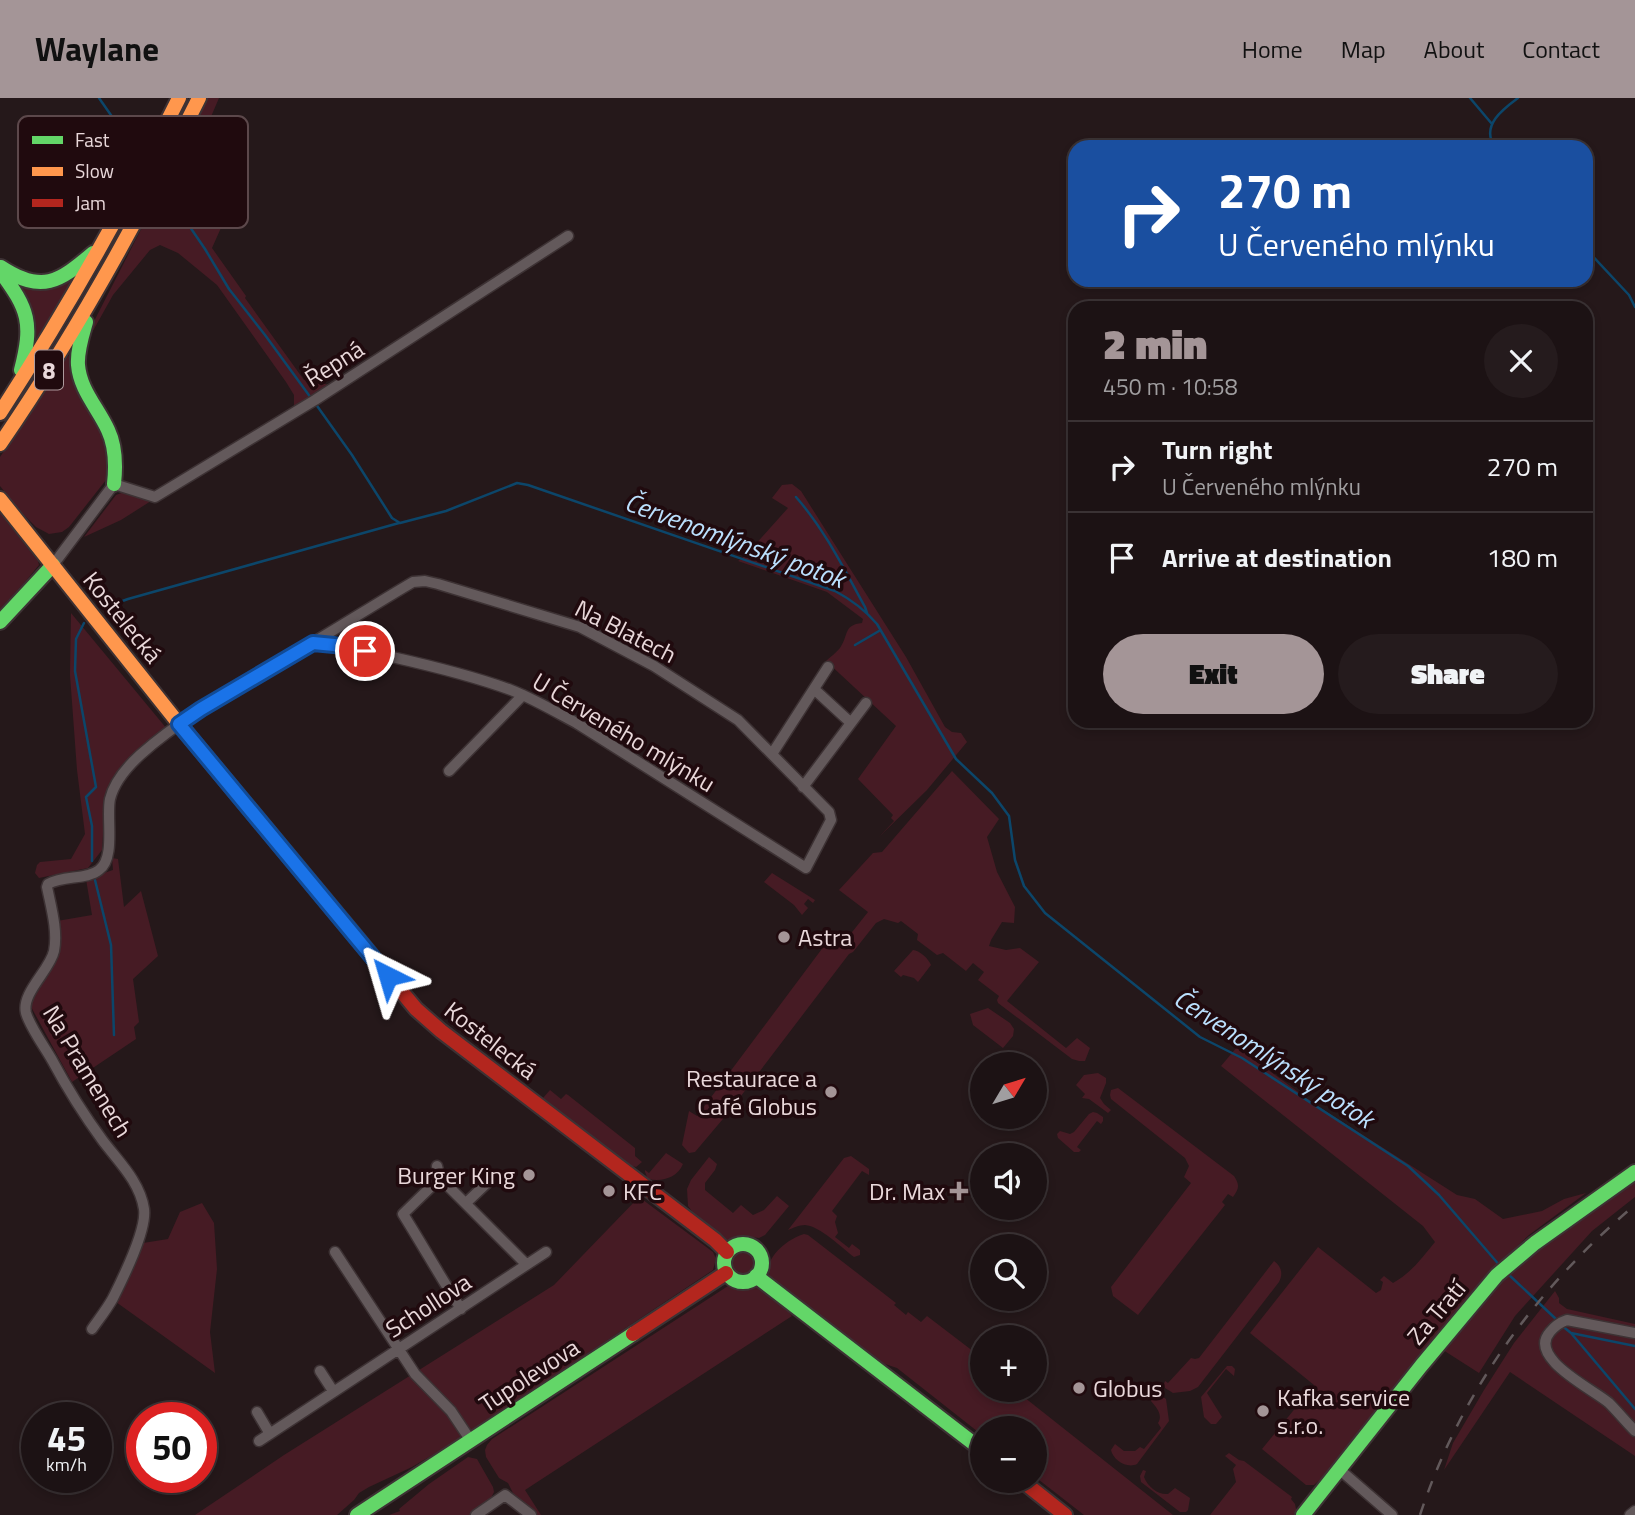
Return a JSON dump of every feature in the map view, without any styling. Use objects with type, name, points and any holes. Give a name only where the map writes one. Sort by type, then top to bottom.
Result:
[{"type":"main road","name":"8","points":[[170,116],[179,98]]},
{"type":"main road","name":"8","points":[[190,116],[199,98]]},
{"type":"main road","name":"8","points":[[0,413],[56,325],[112,228]]},
{"type":"main road","name":"8","points":[[0,444],[71,336],[132,228]]},
{"type":"main road","points":[[0,268],[18,278],[49,282],[73,271],[104,244]]},
{"type":"main road","points":[[0,268],[21,300],[29,323],[28,345],[15,390]]},
{"type":"main road","points":[[95,294],[79,349],[78,366],[81,380],[113,443],[116,457],[114,484]]},
{"type":"main road","name":"Kostelecká","points":[[1,500],[179,724],[416,1009],[727,1252]]},
{"type":"main road","points":[[0,622],[53,565]]},
{"type":"main road","name":"Za Tratí","points":[[1303,1515],[1429,1356],[1497,1276],[1535,1243],[1635,1172]]},
{"type":"main road","points":[[741,1244],[756,1249],[762,1261],[760,1272],[745,1282],[732,1279],[726,1273],[724,1263],[727,1252],[741,1244]]},
{"type":"main road","name":"Tupolevova","points":[[357,1515],[726,1273]]},
{"type":"main road","points":[[756,1276],[970,1441]]},
{"type":"main road","points":[[1037,1493],[1065,1515]]},
{"type":"street","name":"Řepná","points":[[114,484],[155,497],[313,401],[569,236]]},
{"type":"street","points":[[53,565],[114,484]]},
{"type":"street","name":"Na Blatech","points":[[313,643],[413,582],[425,581],[580,627],[654,666],[738,720],[794,774],[831,815],[831,820],[806,868]]},
{"type":"street","points":[[179,724],[313,643]]},
{"type":"street","name":"U Červeného mlýnku","points":[[313,643],[418,663],[476,678],[523,695],[578,724],[806,868]]},
{"type":"street","points":[[772,754],[828,667]]},
{"type":"street","points":[[814,689],[851,723]]},
{"type":"street","points":[[449,771],[523,695]]},
{"type":"street","points":[[803,787],[866,703]]},
{"type":"street","name":"Na Pramenech","points":[[92,1329],[112,1300],[136,1247],[145,1218],[144,1207],[131,1176],[96,1131],[55,1066],[27,1015],[26,1003],[54,951],[48,884],[92,874],[106,863],[110,799],[119,778],[139,756],[179,724]]},
{"type":"street","points":[[437,1166],[440,1178],[526,1264]]},
{"type":"street","points":[[440,1178],[403,1214],[461,1309]]},
{"type":"street","points":[[466,1203],[488,1183]]},
{"type":"street","points":[[335,1252],[415,1374],[451,1411],[471,1441]]},
{"type":"street","name":"Schollova","points":[[258,1441],[545,1252]]},
{"type":"street","points":[[1635,1334],[1567,1320],[1551,1330],[1545,1339],[1545,1349],[1551,1360],[1609,1403],[1635,1431]]},
{"type":"street","points":[[320,1371],[333,1391]]},
{"type":"street","points":[[257,1412],[270,1434]]},
{"type":"street","points":[[1339,1469],[1392,1515]]},
{"type":"street","points":[[476,1515],[505,1495],[531,1515]]},
{"type":"street","points":[[1630,1515],[1635,1511]]},
{"type":"shaded area","points":[[206,98],[219,98],[211,116],[197,116]]},
{"type":"shaded area","points":[[142,228],[221,228],[212,248],[245,298],[304,380],[330,385],[294,406],[294,395],[286,382],[217,285],[178,253],[160,245],[150,250],[113,295],[89,338],[88,333]]},
{"type":"shaded area","points":[[73,281],[34,346],[19,283],[57,287]]},
{"type":"shaded area","points":[[71,353],[108,446],[106,480],[69,527],[62,532],[49,534],[36,527],[0,486],[0,457]]},
{"type":"shaded area","points":[[792,484],[801,491],[906,657],[945,727],[952,732],[961,733],[967,742],[927,790],[879,837],[894,821],[891,818],[893,815],[858,779],[896,726],[826,661],[840,648],[849,628],[862,623],[863,619],[827,592],[738,561],[788,508],[772,498],[782,485]]},
{"type":"shaded area","points":[[124,492],[151,501],[121,520],[84,537],[116,495]]},
{"type":"shaded area","points":[[0,513],[39,565],[0,609]]},
{"type":"shaded area","points":[[71,613],[167,729],[136,752],[116,774],[105,803],[102,850],[88,868],[39,878],[35,873],[40,862],[71,859],[85,834],[70,675]]},
{"type":"shaded area","points":[[952,771],[999,819],[987,837],[997,872],[1015,907],[1014,923],[1002,922],[989,946],[1006,950],[1020,948],[1039,962],[1007,1001],[1066,1048],[1077,1038],[1090,1048],[1085,1061],[1072,1059],[998,1003],[999,996],[978,980],[984,972],[973,963],[966,971],[943,953],[937,955],[917,940],[918,934],[901,921],[898,923],[884,919],[876,923],[849,954],[728,1113],[695,1152],[689,1153],[682,1145],[689,1111],[697,1116],[830,938],[841,946],[868,912],[839,890],[873,853],[882,852]]},
{"type":"shaded area","points":[[112,858],[118,859],[124,907],[141,891],[158,956],[133,979],[139,1022],[134,1027],[136,1039],[72,1082],[30,1005],[56,960],[60,940],[57,921],[92,915],[86,879],[113,870]]},
{"type":"shaded area","points":[[772,873],[815,900],[813,903],[808,899],[804,904],[808,908],[802,915],[794,905],[764,882]]},
{"type":"shaded area","points":[[913,950],[923,955],[931,965],[918,982],[914,978],[903,975],[901,977],[894,971]]},
{"type":"shaded area","points":[[988,1008],[1010,1023],[1014,1029],[1013,1036],[1003,1048],[973,1025],[970,1014]]},
{"type":"shaded area","points":[[1237,1047],[1316,1105],[1457,1195],[1475,1199],[1503,1219],[1542,1211],[1564,1199],[1586,1193],[1529,1235],[1493,1270],[1314,1485],[1306,1485],[1262,1449],[1314,1385],[1250,1333],[1318,1247],[1376,1293],[1381,1290],[1383,1282],[1380,1280],[1384,1276],[1393,1283],[1405,1275],[1435,1242],[1423,1226],[1221,1066]]},
{"type":"shaded area","points":[[1098,1073],[1106,1078],[1100,1098],[1111,1110],[1108,1113],[1089,1099],[1082,1098],[1085,1094],[1076,1085],[1084,1075]]},
{"type":"shaded area","points":[[1118,1088],[1234,1176],[1238,1184],[1233,1197],[1228,1194],[1222,1202],[1225,1205],[1138,1315],[1113,1296],[1111,1287],[1191,1183],[1184,1177],[1189,1166],[1185,1158],[1111,1099],[1111,1090]]},
{"type":"shaded area","points":[[550,1090],[561,1099],[568,1095],[635,1148],[635,1156],[642,1162],[636,1167],[632,1166],[543,1098]]},
{"type":"shaded area","points":[[1093,1112],[1103,1117],[1103,1121],[1101,1124],[1097,1121],[1077,1147],[1081,1150],[1074,1152],[1057,1134],[1060,1131],[1070,1134],[1074,1132]]},
{"type":"shaded area","points":[[666,1153],[683,1164],[680,1169],[668,1178],[648,1179],[645,1170],[649,1173]]},
{"type":"shaded area","points":[[851,1156],[869,1169],[869,1175],[862,1171],[832,1211],[837,1216],[835,1222],[838,1233],[835,1237],[849,1248],[852,1244],[860,1250],[860,1255],[854,1257],[811,1226],[803,1225],[788,1230],[844,1158]]},
{"type":"shaded area","points":[[709,1157],[717,1164],[705,1183],[705,1190],[733,1213],[741,1205],[753,1215],[764,1210],[777,1196],[789,1206],[765,1235],[759,1238],[721,1238],[697,1218],[688,1206],[687,1189]]},
{"type":"shaded area","points":[[1635,1181],[1635,1197],[1592,1231],[1515,1316],[1479,1373],[1443,1350],[1499,1284],[1536,1251]]},
{"type":"shaded area","points":[[639,1197],[713,1252],[716,1259],[713,1270],[448,1446],[359,1493],[337,1515],[195,1515],[284,1455],[554,1285]]},
{"type":"shaded area","points":[[202,1203],[214,1223],[217,1269],[210,1332],[215,1373],[116,1302],[143,1243],[168,1239],[180,1212]]},
{"type":"shaded area","points":[[808,1235],[896,1303],[894,1305],[906,1315],[908,1312],[921,1322],[927,1316],[970,1349],[970,1402],[1030,1402],[1173,1515],[1084,1515],[1047,1486],[1047,1416],[970,1416],[970,1426],[897,1368],[868,1355],[768,1277],[773,1256],[791,1240]]},
{"type":"shaded area","points":[[742,1250],[751,1254],[755,1263],[751,1272],[742,1276],[733,1272],[729,1263],[733,1254]]},
{"type":"shaded area","points":[[1274,1261],[1281,1271],[1279,1282],[1198,1387],[1173,1393],[1165,1388],[1165,1381],[1168,1383],[1191,1358],[1199,1358]]},
{"type":"shaded area","points":[[756,1285],[771,1293],[792,1316],[525,1490],[541,1515],[536,1515],[516,1499],[508,1483],[499,1478],[486,1457],[485,1450],[492,1439],[728,1286],[745,1288]]},
{"type":"shaded area","points":[[1555,1291],[1559,1303],[1567,1309],[1635,1324],[1635,1456],[1510,1372],[1444,1470],[1453,1443],[1484,1390],[1514,1343]]},
{"type":"shaded area","points":[[1227,1366],[1235,1369],[1234,1376],[1226,1369],[1207,1393],[1222,1417],[1216,1424],[1211,1424],[1204,1417],[1201,1397]]},
{"type":"shaded area","points":[[1156,1392],[1166,1399],[1169,1421],[1137,1464],[1121,1463],[1111,1450],[1115,1444],[1124,1451],[1135,1451],[1140,1447],[1144,1449],[1161,1428],[1158,1423],[1159,1412],[1151,1401]]},
{"type":"shaded area","points":[[1229,1453],[1292,1497],[1297,1514],[1210,1515],[1236,1482],[1233,1469],[1236,1465],[1225,1456]]},
{"type":"shaded area","points":[[468,1457],[477,1459],[493,1487],[494,1492],[489,1502],[469,1515],[389,1515],[400,1511],[399,1509],[429,1484]]},
{"type":"shaded area","points":[[1143,1470],[1146,1471],[1146,1481],[1157,1492],[1168,1494],[1175,1488],[1190,1498],[1188,1510],[1180,1512],[1141,1482]]},
{"type":"waterway","name":"Červenomlýnský potok","points":[[99,98],[112,116]]},
{"type":"waterway","points":[[1470,98],[1492,124]]},
{"type":"waterway","points":[[1492,140],[1490,132],[1495,119],[1518,98]]},
{"type":"waterway","name":"Červenomlýnský potok","points":[[191,228],[229,289],[311,398]]},
{"type":"waterway","points":[[1593,256],[1629,295],[1635,307]]},
{"type":"waterway","name":"Červenomlýnský potok","points":[[315,403],[392,518],[400,523],[446,511],[517,483],[835,591],[853,602],[877,624],[956,759],[992,793],[1009,816],[1015,860],[1024,886],[1045,913],[1200,1037],[1242,1058],[1408,1166],[1439,1195],[1501,1267]]},
{"type":"waterway","points":[[796,497],[825,536],[867,613]]},
{"type":"waterway","points":[[103,608],[399,523]]},
{"type":"waterway","points":[[84,623],[76,639],[75,671],[96,787],[86,797],[92,826],[92,861]]},
{"type":"waterway","points":[[855,645],[879,631]]},
{"type":"waterway","points":[[95,880],[111,945],[114,1035]]},
{"type":"waterway","name":"Červenomlýnský potok","points":[[1508,1274],[1557,1320]]},
{"type":"waterway","name":"Červenomlýnský potok","points":[[1561,1325],[1571,1333],[1635,1346]]},
{"type":"waterway","points":[[1571,1333],[1635,1409]]},
{"type":"railway","points":[[1420,1515],[1457,1427],[1506,1345],[1534,1307],[1566,1271],[1635,1205]]},
{"type":"traffic: fast","points":[[1,267],[28,280],[50,281],[70,271],[93,253]]},
{"type":"traffic: fast","points":[[0,271],[17,296],[26,318],[27,340],[21,370]]},
{"type":"traffic: fast","points":[[86,322],[78,354],[79,374],[111,436],[115,457],[114,484]]},
{"type":"traffic: fast","points":[[0,622],[53,565]]},
{"type":"traffic: fast","points":[[1303,1515],[1497,1275],[1535,1243],[1635,1172]]},
{"type":"traffic: fast","points":[[743,1244],[756,1250],[762,1263],[756,1276],[743,1282],[730,1276],[724,1263],[730,1250],[743,1244]]},
{"type":"traffic: fast","points":[[756,1276],[970,1441]]},
{"type":"traffic: fast","points":[[357,1515],[633,1334]]},
{"type":"traffic: slow","points":[[170,116],[179,98]]},
{"type":"traffic: slow","points":[[190,116],[199,98]]},
{"type":"traffic: slow","points":[[0,413],[111,228]]},
{"type":"traffic: slow","points":[[0,444],[55,360],[131,228]]},
{"type":"traffic: slow","points":[[0,499],[179,724],[342,920]]},
{"type":"traffic: jam","points":[[342,920],[416,1009],[441,1031],[715,1240],[727,1252]]},
{"type":"traffic: jam","points":[[633,1334],[726,1273]]},
{"type":"traffic: jam","points":[[1037,1493],[1065,1515]]},
{"type":"place","name":"Astra","points":[[784,937]]},
{"type":"place","name":"Restaurace a Café Globus","points":[[831,1092]]},
{"type":"place","name":"Burger King","points":[[529,1175]]},
{"type":"place","name":"KFC","points":[[609,1191]]},
{"type":"place","name":"Dr. Max","points":[[959,1191]]},
{"type":"place","name":"Globus","points":[[1079,1388]]},
{"type":"place","name":"Kafka service s.r.o.","points":[[1263,1411]]},
{"type":"route","points":[[365,651],[313,643],[179,724],[388,976]]}]
